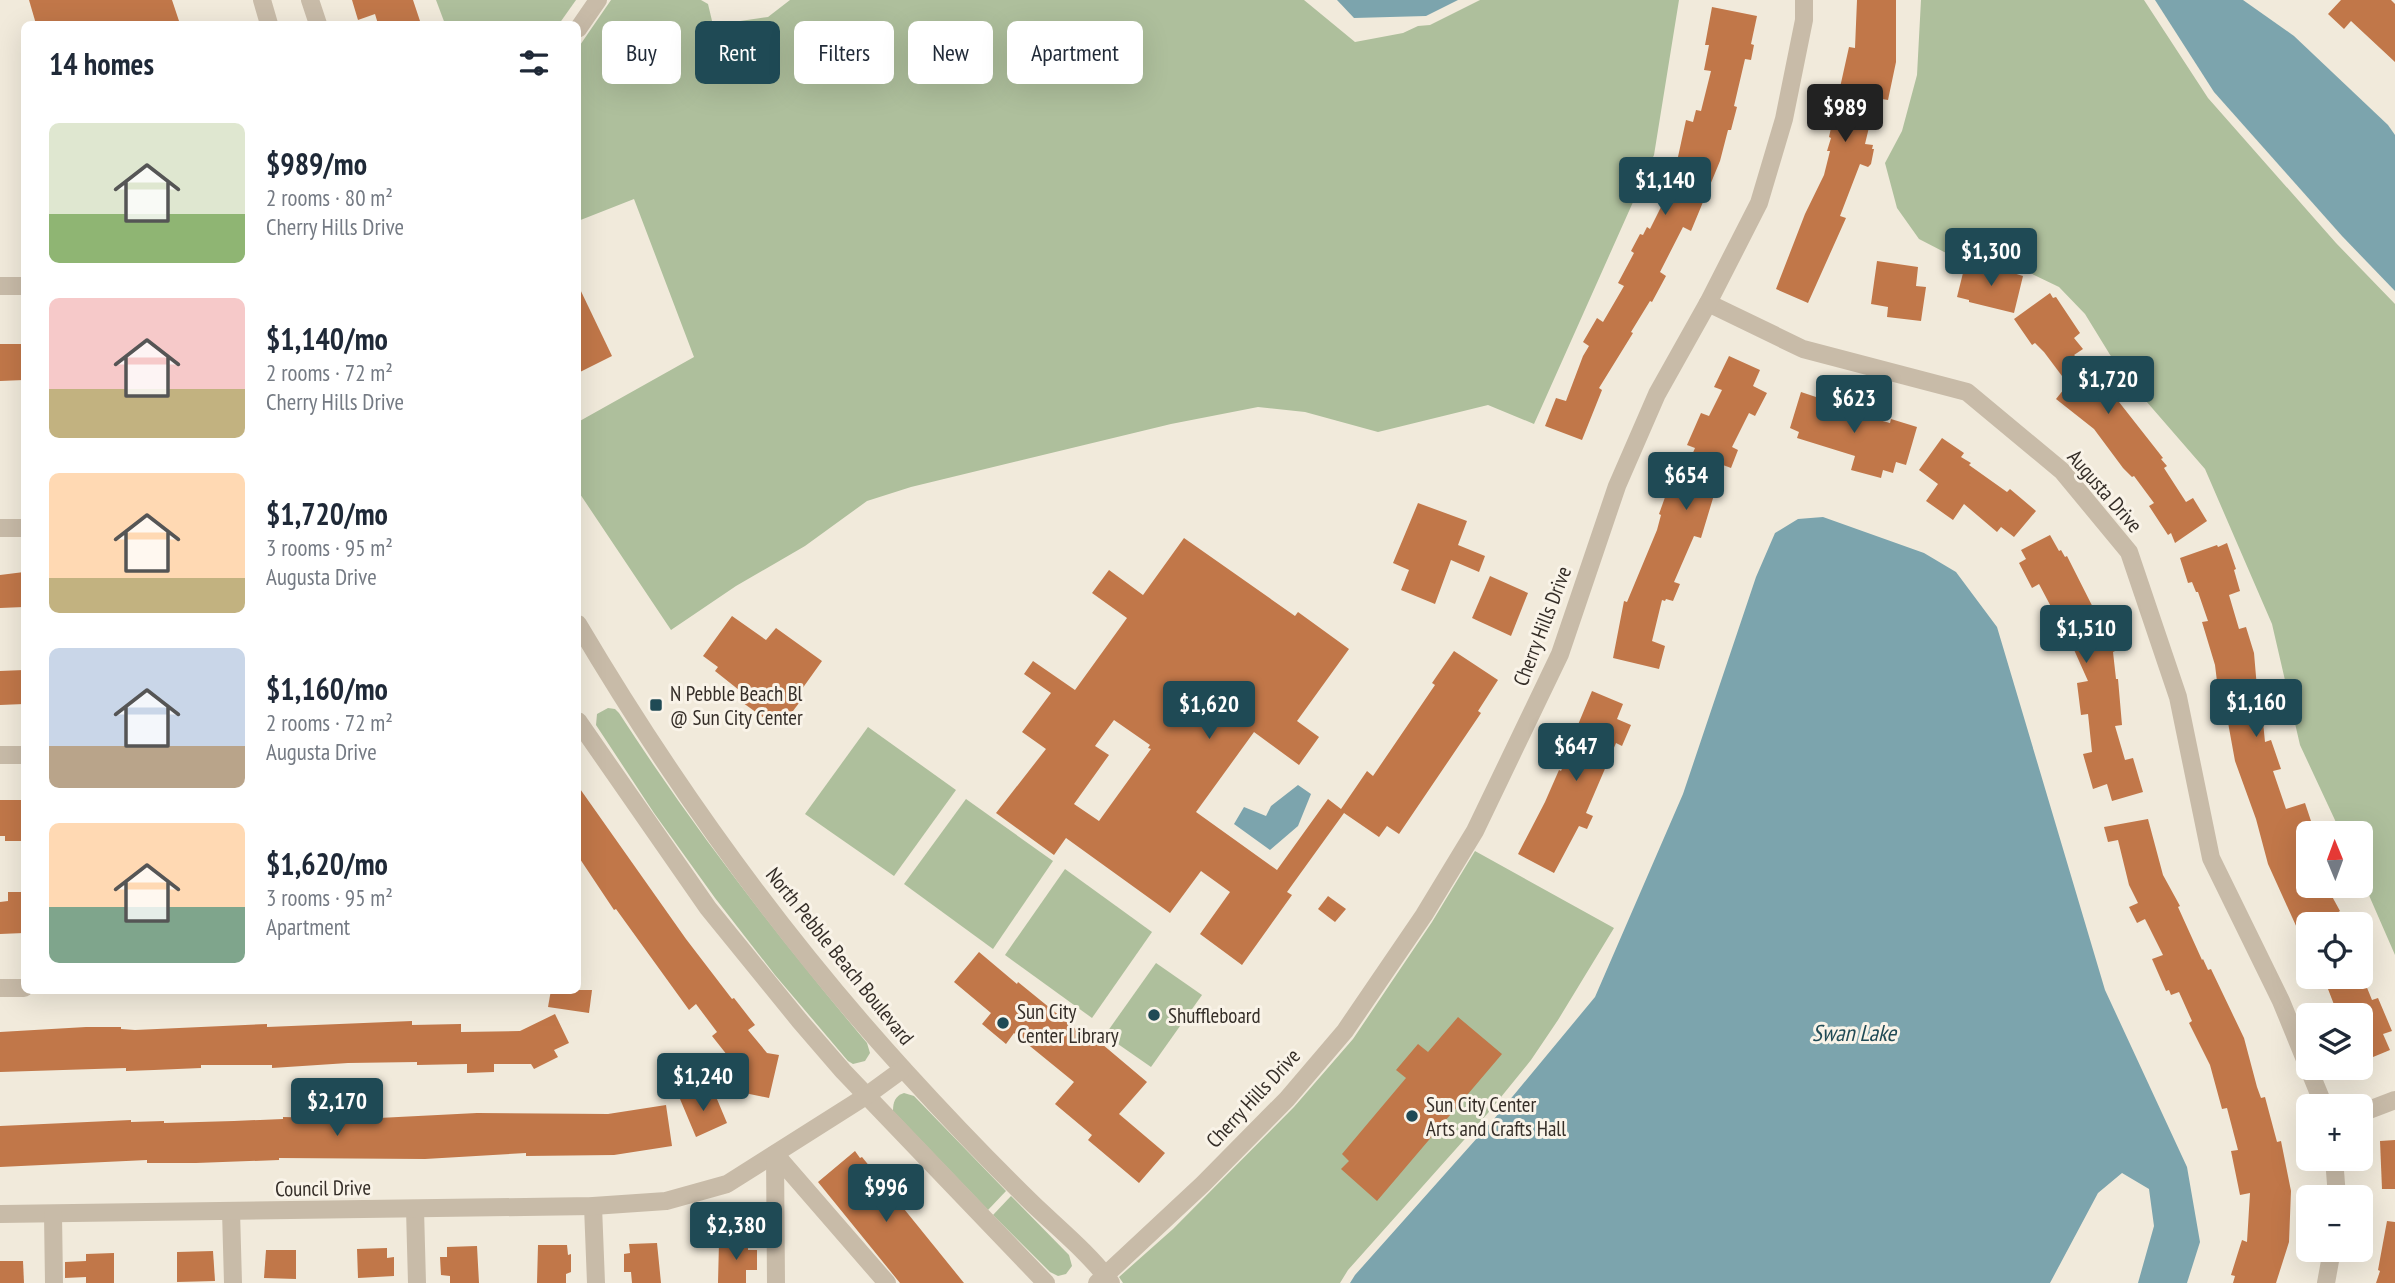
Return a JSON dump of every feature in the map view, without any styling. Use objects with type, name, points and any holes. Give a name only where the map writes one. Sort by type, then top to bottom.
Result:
[{"type":"street","points":[[262,0],[268,21]]},
{"type":"street","points":[[310,0],[317,21]]},
{"type":"street","points":[[581,25],[598,0]]},
{"type":"street","name":"Cherry Hills Drive","points":[[1104,1280],[1287,1099],[1345,1031],[1424,915],[1490,802],[1560,654],[1617,486],[1657,394],[1708,303],[1759,203],[1784,119],[1804,20],[1804,0]]},
{"type":"street","points":[[0,286],[21,286]]},
{"type":"street","name":"Augusta Drive","points":[[1708,303],[1803,349],[1967,392],[2062,471],[2129,552],[2178,697],[2211,858],[2281,1001],[2319,1094]]},
{"type":"street","points":[[0,528],[21,528]]},
{"type":"street","name":"North Pebble Beach Boulevard","points":[[581,629],[637,722],[740,870],[828,982],[903,1069],[1104,1280]]},
{"type":"street","points":[[581,724],[708,908],[799,1020],[866,1096],[1046,1283]]},
{"type":"street","points":[[0,755],[21,755]]},
{"type":"street","points":[[0,988],[21,988]]},
{"type":"street","name":"Council Drive","points":[[0,1214],[593,1206],[666,1201],[727,1184],[866,1096],[903,1069]]},
{"type":"street","points":[[2373,1108],[2395,1100]]},
{"type":"street","points":[[775,1154],[776,1283]]},
{"type":"street","points":[[775,1154],[887,1283]]},
{"type":"street","points":[[593,1206],[596,1283]]},
{"type":"street","points":[[415,1209],[417,1283]]},
{"type":"street","points":[[231,1211],[233,1283]]},
{"type":"street","points":[[53,1214],[54,1283]]},
{"type":"street","points":[[2326,1283],[2330,1262]]},
{"type":"green space","points":[[436,0],[576,0],[561,21],[444,21]]},
{"type":"green space","points":[[611,0],[701,0],[708,4],[712,21],[695,21],[695,84],[780,84],[780,21],[740,21],[768,17],[790,0],[1304,0],[1355,42],[1430,25],[1480,0],[1679,0],[1654,155],[1534,424],[1488,405],[1378,432],[1305,412],[1258,407],[1171,424],[911,487],[867,501],[805,546],[736,586],[671,630],[581,495],[581,420],[694,357],[634,199],[581,220],[581,44]]},
{"type":"green space","points":[[1921,0],[2144,0],[2208,98],[2336,243],[2395,304],[2395,955],[2370,898],[2373,898],[2373,821],[2335,821],[2300,745],[2272,624],[2205,469],[2120,371],[2085,314],[2059,287],[2024,270],[1950,255],[1919,239],[1897,208],[1885,163],[1902,131],[1917,75]]},
{"type":"green space","points":[[608,708],[619,713],[738,882],[867,1043],[870,1053],[865,1061],[853,1064],[848,1061],[775,975],[715,898],[596,725],[597,714]]},
{"type":"green space","points":[[868,727],[956,790],[894,876],[805,814]]},
{"type":"green space","points":[[966,799],[1053,861],[993,949],[904,884]]},
{"type":"green space","points":[[1475,851],[1614,928],[1531,1060],[1488,1113],[1348,1270],[1340,1283],[1123,1283],[1119,1277],[1173,1229],[1294,1107],[1353,1039],[1432,922]]},
{"type":"green space","points":[[1065,869],[1152,932],[1092,1018],[1005,955]]},
{"type":"green space","name":"Shuffleboard","points":[[1156,963],[1202,995],[1151,1067],[1105,1035]]},
{"type":"green space","points":[[904,1093],[914,1096],[1006,1191],[988,1210],[893,1111],[895,1100]]},
{"type":"green space","points":[[1011,1196],[1069,1255],[1072,1266],[1066,1274],[1058,1276],[1050,1272],[993,1215]]},
{"type":"water","points":[[1337,0],[1458,0],[1426,16],[1354,18]]},
{"type":"water","points":[[2155,0],[2243,0],[2294,36],[2388,125],[2395,135],[2395,291],[2342,236],[2214,92]]},
{"type":"water","name":"Swan Lake","points":[[1823,517],[1924,553],[1956,572],[1997,627],[2105,990],[2187,1167],[2200,1242],[2187,1283],[2138,1283],[2154,1226],[2149,1189],[2122,1173],[2098,1193],[2050,1283],[1350,1283],[1494,1119],[1595,997],[1683,794],[1756,577],[1775,533],[1798,519]]},
{"type":"water","points":[[1298,785],[1311,794],[1298,826],[1270,850],[1234,824],[1244,807],[1266,816],[1271,806]]},
{"type":"building","points":[[29,0],[172,0],[179,21],[35,21]]},
{"type":"building","points":[[352,0],[413,0],[420,21],[377,21],[375,14],[358,20]]},
{"type":"building","points":[[1857,0],[1896,0],[1896,62],[1888,100],[1876,98],[1865,144],[1873,145],[1871,164],[1868,167],[1860,164],[1840,216],[1846,218],[1808,303],[1776,289],[1805,214],[1824,175],[1830,151],[1827,151],[1831,138],[1829,137],[1849,47],[1855,48]]},
{"type":"building","points":[[2341,0],[2391,0],[2395,4],[2395,62],[2351,21],[2344,29],[2328,14]]},
{"type":"building","points":[[1712,7],[1757,16],[1751,44],[1754,45],[1751,60],[1745,59],[1731,130],[1728,130],[1720,161],[1691,231],[1683,227],[1660,272],[1666,276],[1599,388],[1602,390],[1582,440],[1545,426],[1556,398],[1566,401],[1589,346],[1583,342],[1597,318],[1603,322],[1624,286],[1618,283],[1634,253],[1631,251],[1640,234],[1643,235],[1647,227],[1650,229],[1669,191],[1661,187],[1672,164],[1676,166],[1686,120],[1693,122],[1696,110],[1701,111],[1711,71],[1704,70],[1709,45],[1705,45]]},
{"type":"building","points":[[1877,261],[1918,267],[1916,286],[1926,287],[1921,321],[1887,317],[1888,307],[1871,304]]},
{"type":"building","points":[[1977,262],[2023,276],[2014,313],[1957,297],[1964,269],[1975,272]]},
{"type":"building","points":[[581,291],[612,356],[581,372]]},
{"type":"building","points":[[2050,293],[2053,298],[2056,297],[2080,333],[2074,338],[2083,349],[2074,355],[2123,397],[2119,402],[2163,458],[2161,459],[2167,466],[2164,468],[2186,502],[2193,498],[2207,521],[2175,543],[2171,533],[2168,535],[2149,506],[2154,503],[2134,476],[2123,468],[2094,429],[2056,399],[2068,384],[2044,352],[2035,343],[2032,345],[2014,319]]},
{"type":"building","points":[[0,344],[21,344],[21,380],[0,381]]},
{"type":"building","points":[[1729,356],[1760,370],[1753,386],[1767,393],[1755,416],[1749,413],[1732,447],[1738,450],[1731,468],[1723,465],[1701,538],[1694,536],[1674,582],[1680,584],[1673,601],[1662,600],[1652,641],[1665,646],[1659,669],[1613,658],[1624,601],[1627,602],[1657,530],[1661,515],[1659,514],[1673,475],[1682,478],[1695,448],[1687,445],[1701,413],[1709,416],[1722,390],[1714,387]]},
{"type":"building","points":[[1801,392],[1858,411],[1857,414],[1890,423],[1891,419],[1917,427],[1906,465],[1896,462],[1893,473],[1883,470],[1881,478],[1851,470],[1855,456],[1797,438],[1799,432],[1790,428]]},
{"type":"building","points":[[1942,438],[1964,453],[1961,457],[1971,463],[1969,465],[2007,492],[2010,489],[2036,511],[2014,537],[2001,527],[1997,532],[1964,504],[1953,520],[1926,501],[1938,484],[1919,470]]},
{"type":"building","points":[[1418,503],[1467,521],[1458,545],[1485,556],[1479,572],[1451,560],[1435,604],[1401,590],[1409,570],[1393,563]]},
{"type":"building","points":[[2050,535],[2059,551],[2067,556],[2115,651],[2122,725],[2115,726],[2125,760],[2133,758],[2143,792],[2112,801],[2107,784],[2093,789],[2083,754],[2092,752],[2088,714],[2081,715],[2077,683],[2088,681],[2071,643],[2063,646],[2052,620],[2057,618],[2039,584],[2032,588],[2019,563],[2026,559],[2021,550]]},
{"type":"building","points":[[1184,538],[1295,616],[1298,612],[1349,649],[1297,721],[1319,737],[1299,765],[1254,732],[1196,812],[1277,870],[1328,799],[1341,809],[1367,771],[1373,776],[1435,685],[1432,683],[1454,651],[1498,680],[1478,711],[1481,713],[1399,834],[1387,826],[1379,837],[1344,813],[1287,892],[1292,895],[1242,965],[1200,934],[1230,892],[1201,871],[1170,913],[1066,838],[1054,855],[996,813],[1046,749],[1022,732],[1051,693],[1024,674],[1033,661],[1075,690],[1127,618],[1092,593],[1109,570],[1143,595]],"holes":[[[1114,720],[1150,745],[1148,748],[1151,749],[1099,821],[1074,804],[1109,755],[1095,746]]]},
{"type":"building","points":[[2227,543],[2236,569],[2234,570],[2240,591],[2229,595],[2239,629],[2246,627],[2254,653],[2257,688],[2265,687],[2267,702],[2261,702],[2265,742],[2271,740],[2281,769],[2273,771],[2286,809],[2305,803],[2311,821],[2296,821],[2296,898],[2333,898],[2340,911],[2296,912],[2296,926],[2268,864],[2256,819],[2235,761],[2224,706],[2220,706],[2215,665],[2202,622],[2208,621],[2198,592],[2192,582],[2188,583],[2180,558],[2217,545],[2218,547]]},
{"type":"building","points":[[21,572],[21,607],[0,608],[0,575]]},
{"type":"building","points":[[1490,576],[1528,593],[1511,636],[1472,618]]},
{"type":"building","points":[[732,616],[766,640],[776,628],[822,661],[797,696],[802,699],[784,723],[769,711],[764,718],[739,700],[744,694],[715,671],[718,667],[703,656]]},
{"type":"building","points":[[21,670],[21,704],[0,705],[0,671]]},
{"type":"building","points":[[1592,691],[1623,704],[1617,719],[1631,725],[1622,746],[1616,743],[1586,813],[1593,816],[1587,829],[1579,826],[1554,873],[1518,854],[1559,770],[1561,771],[1578,733],[1575,732]]},
{"type":"building","points":[[581,790],[686,939],[755,1025],[748,1030],[767,1053],[779,1055],[769,1098],[730,1090],[735,1065],[712,1036],[717,1032],[696,1004],[689,1010],[616,909],[614,910],[581,860]]},
{"type":"building","points":[[0,800],[21,800],[21,841],[5,841],[5,836],[0,836]]},
{"type":"building","points":[[2148,819],[2163,875],[2180,906],[2178,907],[2202,960],[2208,970],[2211,969],[2244,1038],[2257,1087],[2261,1098],[2265,1097],[2277,1142],[2281,1141],[2291,1191],[2289,1242],[2276,1283],[2233,1283],[2235,1276],[2231,1275],[2242,1240],[2247,1242],[2250,1193],[2240,1195],[2231,1151],[2238,1150],[2227,1108],[2222,1109],[2210,1065],[2189,1023],[2192,1021],[2179,992],[2171,995],[2169,990],[2166,991],[2152,959],[2163,955],[2145,919],[2137,923],[2129,907],[2138,903],[2129,885],[2118,840],[2108,842],[2104,827]]},
{"type":"building","points":[[8,892],[21,892],[21,933],[0,934],[0,902],[8,901]]},
{"type":"building","points":[[1328,896],[1346,909],[1335,922],[1318,909]]},
{"type":"building","points":[[979,952],[1093,1043],[1096,1039],[1147,1082],[1119,1114],[1165,1153],[1139,1183],[1088,1140],[1092,1135],[1055,1104],[1074,1082],[1014,1033],[1006,1044],[982,1024],[991,1013],[954,982]]},
{"type":"building","points":[[2328,989],[2368,989],[2372,1000],[2378,998],[2392,1031],[2383,1034],[2390,1050],[2373,1057],[2373,1003],[2333,1003]]},
{"type":"building","points":[[581,990],[592,990],[589,1013],[548,1007],[550,994],[581,994]]},
{"type":"building","points":[[555,1014],[569,1043],[554,1050],[558,1057],[534,1069],[531,1064],[494,1064],[494,1072],[467,1073],[467,1064],[417,1065],[417,1062],[272,1068],[272,1065],[201,1065],[201,1068],[126,1071],[126,1068],[0,1072],[0,1032],[86,1027],[121,1027],[135,1030],[412,1021],[412,1025],[461,1024],[461,1032],[520,1031]]},
{"type":"building","name":"Sun City Center Arts and Crafts Hall","points":[[1458,1017],[1502,1054],[1377,1201],[1341,1169],[1349,1161],[1342,1154],[1406,1078],[1396,1070],[1418,1044],[1428,1052]]},
{"type":"building","points":[[695,1092],[698,1099],[714,1092],[727,1123],[696,1137],[680,1099]]},
{"type":"building","points":[[666,1105],[672,1146],[614,1155],[526,1156],[526,1153],[425,1159],[279,1158],[196,1163],[147,1163],[147,1160],[0,1167],[0,1126],[131,1120],[164,1123],[234,1121],[283,1117],[359,1119],[477,1113],[608,1114]]},
{"type":"building","points":[[2395,1140],[2395,1189],[2382,1189],[2380,1141]]},
{"type":"building","points":[[855,1151],[964,1283],[900,1283],[818,1182]]},
{"type":"building","points":[[2387,1221],[2395,1222],[2395,1283],[2376,1283],[2380,1271],[2378,1270]]},
{"type":"building","points":[[748,1241],[748,1250],[757,1250],[757,1270],[746,1270],[746,1283],[718,1283],[719,1242]]},
{"type":"building","points":[[657,1243],[661,1283],[632,1283],[631,1272],[624,1272],[624,1254],[630,1253],[629,1244]]},
{"type":"building","points":[[538,1245],[567,1245],[568,1255],[571,1254],[571,1272],[566,1274],[566,1283],[537,1283]]},
{"type":"building","points":[[477,1246],[479,1283],[450,1283],[450,1276],[441,1275],[440,1257],[447,1257],[447,1247]]},
{"type":"building","points":[[387,1248],[387,1258],[394,1257],[394,1276],[358,1278],[357,1249]]},
{"type":"building","points":[[266,1250],[296,1250],[296,1279],[264,1278]]},
{"type":"building","points":[[213,1251],[215,1281],[177,1282],[177,1252]]},
{"type":"building","points":[[114,1253],[114,1283],[86,1283],[86,1277],[65,1278],[65,1262],[86,1261],[86,1254]]},
{"type":"building","points":[[0,1261],[23,1261],[24,1283],[0,1283]]},
{"type":"place","name":"N Pebble Beach Bl @ Sun City Center","points":[[656,705]]},
{"type":"place","name":"Shuffleboard","points":[[1154,1015]]},
{"type":"place","name":"Sun City Center Library","points":[[1003,1023]]},
{"type":"place","name":"Sun City Center Arts and Crafts Hall","points":[[1412,1116]]}]
